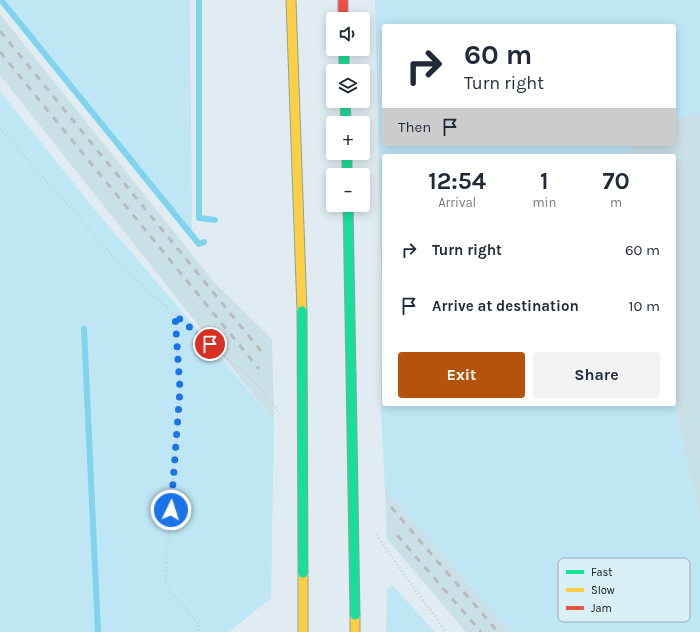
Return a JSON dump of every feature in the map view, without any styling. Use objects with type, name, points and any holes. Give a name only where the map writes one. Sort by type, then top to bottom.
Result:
[{"type":"highway","points":[[291,0],[302,311],[303,632]]},
{"type":"highway","points":[[343,0],[343,12]]},
{"type":"highway","points":[[348,212],[355,632]]},
{"type":"path","points":[[0,129],[124,268],[175,315],[255,382],[284,419]]},
{"type":"path","points":[[175,315],[180,389],[165,585],[199,624],[198,632]]},
{"type":"path","points":[[372,529],[446,632]]},
{"type":"shaded area","points":[[1,0],[190,0],[192,235],[8,9]]},
{"type":"shaded area","points":[[375,0],[700,0],[700,113],[676,119],[676,24],[382,24],[382,146],[629,146],[631,154],[382,154],[382,304]]},
{"type":"shaded area","points":[[700,0],[700,522],[674,406],[676,406],[676,154],[631,154],[629,146],[676,146],[676,24]]},
{"type":"shaded area","points":[[0,14],[214,282],[272,339],[274,421],[0,75]]},
{"type":"shaded area","points":[[0,91],[96,211],[274,421],[271,598],[229,632],[0,632]]},
{"type":"shaded area","points":[[382,304],[382,406],[674,406],[700,522],[700,632],[511,632],[385,488],[381,411]]},
{"type":"shaded area","points":[[385,488],[511,632],[466,632],[387,539]]},
{"type":"shaded area","points":[[393,586],[435,632],[386,632],[387,589]]},
{"type":"waterway","points":[[1,0],[199,244],[204,242]]},
{"type":"waterway","points":[[199,0],[199,218],[215,220]]},
{"type":"waterway","points":[[84,329],[98,632]]},
{"type":"railway","points":[[0,31],[261,351]]},
{"type":"railway","points":[[0,52],[259,369]]},
{"type":"railway","points":[[391,507],[498,632]]},
{"type":"railway","points":[[397,535],[481,632]]},
{"type":"traffic: fast","points":[[344,56],[344,64]]},
{"type":"traffic: fast","points":[[345,108],[346,116]]},
{"type":"traffic: fast","points":[[347,160],[347,168]]},
{"type":"traffic: fast","points":[[348,212],[351,373]]},
{"type":"traffic: fast","points":[[302,311],[303,573]]},
{"type":"traffic: fast","points":[[351,373],[355,615]]},
{"type":"traffic: slow","points":[[291,0],[302,311]]},
{"type":"traffic: slow","points":[[303,573],[303,632]]},
{"type":"traffic: slow","points":[[355,615],[355,632]]},
{"type":"traffic: jam","points":[[343,0],[343,12]]},
{"type":"route","points":[[171,510],[180,389],[175,315],[210,344]]}]
